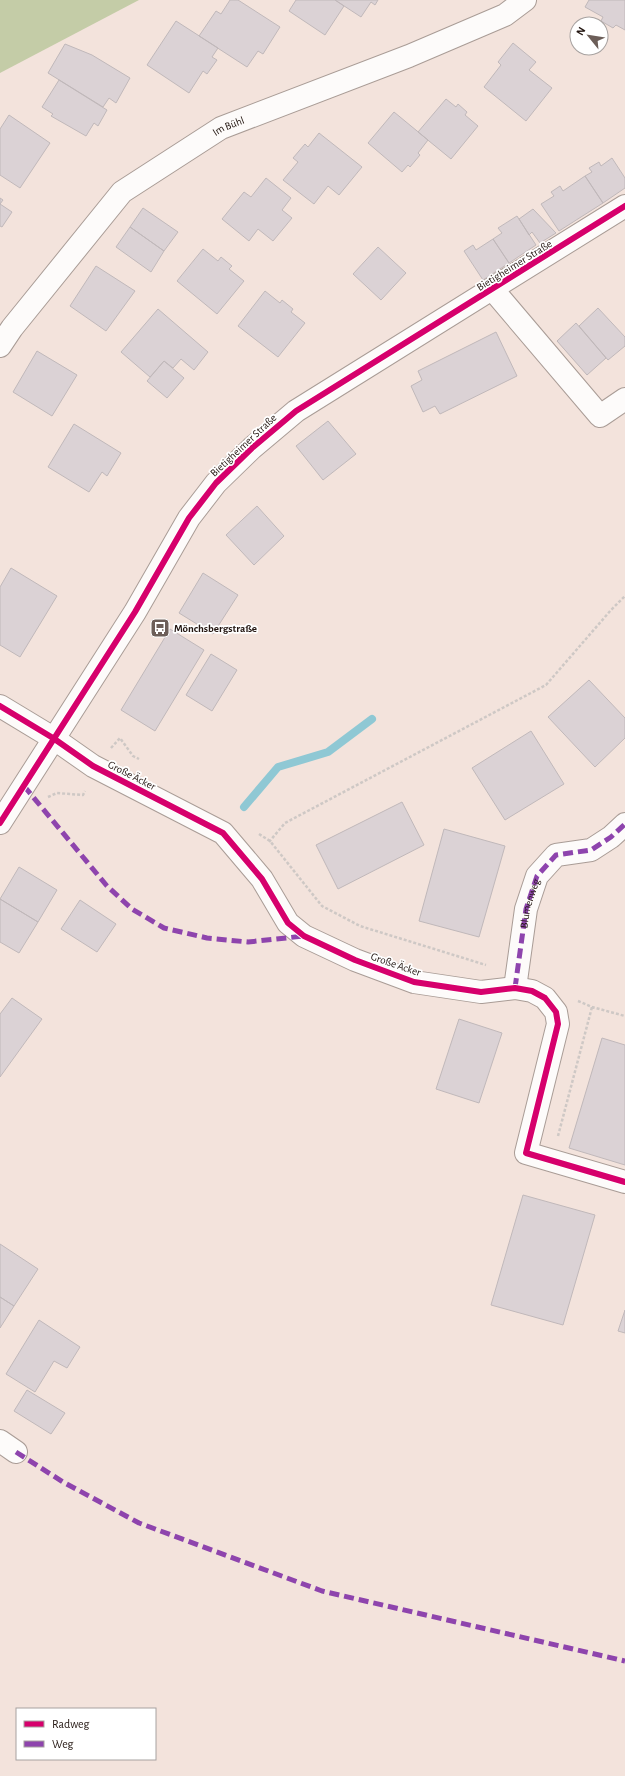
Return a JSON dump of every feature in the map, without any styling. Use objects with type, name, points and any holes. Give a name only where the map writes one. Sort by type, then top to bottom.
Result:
[{"type":"street","name":"Im Bühl","points":[[0,346],[22,315],[122,192],[128,188],[220,128],[409,56],[505,15],[525,0]]},
{"type":"street","name":"Bietigheimer Straße","points":[[0,823],[135,612],[189,518],[216,483],[252,448],[296,411],[493,290],[625,206]]},
{"type":"street","name":"Bietigheimer Straße","points":[[493,290],[600,416],[625,399]]},
{"type":"street","points":[[0,706],[53,738]]},
{"type":"street","name":"Große Äcker","points":[[53,738],[93,766],[223,834],[262,879],[288,923],[304,936],[355,960],[414,982],[481,992],[516,983],[545,998],[556,1012],[558,1024],[526,1154],[625,1182]]},
{"type":"street","name":"Blumenweg","points":[[516,983],[526,909],[537,876],[556,855],[590,850],[610,838],[625,824]]},
{"type":"path","points":[[249,865],[285,823],[546,685],[625,596]]},
{"type":"path","points":[[43,799],[57,793],[83,795],[93,766],[120,738],[133,756],[140,760]]},
{"type":"path","points":[[257,833],[270,841],[322,906],[360,926],[481,964],[516,983]]},
{"type":"path","points":[[572,998],[592,1007],[625,1016]]},
{"type":"path","points":[[552,1161],[592,1007]]},
{"type":"green space","points":[[0,0],[139,0],[0,73]]},
{"type":"building","points":[[230,0],[238,0],[280,27],[263,54],[258,51],[247,67],[199,36],[216,11],[221,14]]},
{"type":"building","points":[[296,0],[335,0],[344,6],[325,35],[289,11]]},
{"type":"building","points":[[335,0],[378,0],[375,5],[371,2],[361,17]]},
{"type":"building","points":[[589,0],[625,0],[625,30],[616,25],[613,28],[609,26],[609,16],[601,16],[585,7]]},
{"type":"building","points":[[176,21],[218,48],[212,57],[217,60],[207,74],[203,71],[189,93],[147,65]]},
{"type":"building","points":[[513,43],[536,62],[529,70],[552,88],[526,121],[484,87],[501,65],[498,62]]},
{"type":"building","points":[[65,44],[92,55],[130,78],[116,103],[109,98],[103,107],[48,73]]},
{"type":"building","points":[[59,80],[107,110],[98,126],[94,123],[86,136],[51,116],[53,114],[42,107]]},
{"type":"building","points":[[446,99],[456,107],[458,104],[467,112],[465,115],[478,126],[451,159],[418,132]]},
{"type":"building","points":[[394,112],[428,140],[418,153],[420,155],[410,167],[408,165],[402,172],[368,143]]},
{"type":"building","points":[[9,115],[50,143],[20,188],[0,175],[0,129]]},
{"type":"building","points":[[319,133],[362,167],[339,195],[328,186],[314,204],[283,180],[298,162],[293,158],[305,144],[308,147]]},
{"type":"building","points":[[612,158],[625,178],[625,188],[603,203],[585,176],[592,172],[589,168],[599,162],[601,166]]},
{"type":"building","points":[[585,176],[603,203],[559,231],[541,204],[554,196],[551,192],[560,186],[563,191]]},
{"type":"building","points":[[266,178],[291,198],[282,210],[292,218],[273,241],[258,229],[249,241],[222,219],[244,192],[251,197]]},
{"type":"building","points":[[0,204],[12,212],[2,227],[0,226]]},
{"type":"building","points":[[143,208],[178,232],[164,251],[130,227]]},
{"type":"building","points":[[533,209],[556,233],[540,243],[532,232],[529,235],[519,219]]},
{"type":"building","points":[[517,216],[536,245],[509,263],[493,239],[502,233],[498,228]]},
{"type":"building","points":[[130,227],[164,251],[151,272],[116,247]]},
{"type":"building","points":[[493,239],[509,263],[483,280],[464,251],[473,245],[476,250]]},
{"type":"building","points":[[378,247],[406,273],[381,300],[353,274]]},
{"type":"building","points":[[203,249],[218,261],[221,257],[232,266],[229,269],[244,281],[217,314],[177,281]]},
{"type":"building","points":[[96,266],[135,291],[106,331],[70,306]]},
{"type":"building","points":[[265,291],[280,303],[282,300],[293,309],[291,312],[305,323],[278,357],[238,326]]},
{"type":"building","points":[[598,308],[625,337],[625,346],[608,360],[579,326]]},
{"type":"building","points":[[158,309],[208,352],[194,370],[181,359],[173,368],[164,361],[150,377],[121,352]]},
{"type":"building","points":[[576,323],[606,358],[587,375],[557,341]]},
{"type":"building","points":[[496,332],[517,376],[440,414],[435,406],[423,412],[411,386],[422,380],[418,371]]},
{"type":"building","points":[[37,351],[77,375],[52,416],[13,392]]},
{"type":"building","points":[[164,361],[184,378],[167,398],[147,381]]},
{"type":"building","points":[[328,421],[356,454],[323,480],[296,446]]},
{"type":"building","points":[[74,424],[121,453],[107,476],[102,472],[89,492],[48,467]]},
{"type":"building","points":[[257,506],[284,536],[254,565],[226,535]]},
{"type":"building","points":[[11,568],[57,596],[20,657],[0,645],[0,587]]},
{"type":"building","points":[[203,573],[238,595],[213,634],[179,613]]},
{"type":"building","points":[[170,629],[204,650],[155,731],[121,710]]},
{"type":"building","points":[[211,654],[237,670],[212,711],[186,695]]},
{"type":"building","points":[[589,680],[625,718],[625,738],[595,767],[548,717]]},
{"type":"building","points":[[531,731],[564,784],[505,820],[472,768]]},
{"type":"building","points":[[402,802],[424,845],[338,889],[316,845]]},
{"type":"building","points":[[444,829],[505,846],[479,937],[419,921]]},
{"type":"building","points":[[19,867],[57,890],[38,922],[0,899]]},
{"type":"building","points":[[0,899],[38,922],[19,953],[0,942]]},
{"type":"building","points":[[80,900],[116,924],[97,952],[61,929]]},
{"type":"building","points":[[12,998],[42,1019],[0,1077],[0,1014]]},
{"type":"building","points":[[459,1019],[502,1033],[479,1103],[436,1089]]},
{"type":"building","points":[[602,1038],[625,1045],[625,1165],[569,1148]]},
{"type":"building","points":[[523,1195],[595,1215],[563,1325],[491,1305]]},
{"type":"building","points":[[0,1244],[38,1269],[14,1306],[0,1297]]},
{"type":"building","points":[[0,1297],[14,1306],[0,1328]]},
{"type":"building","points":[[625,1310],[625,1333],[618,1331]]},
{"type":"building","points":[[39,1320],[80,1347],[67,1368],[54,1361],[35,1392],[6,1374]]},
{"type":"building","points":[[27,1390],[65,1413],[51,1434],[14,1411]]},
{"type":"waterway","points":[[244,807],[278,767],[328,752],[372,719]]},
{"type":"marked path","points":[[24,786],[107,886],[132,909],[164,928],[207,938],[248,942],[304,936]]},
{"type":"marked path","points":[[515,988],[526,909],[537,876],[556,855],[591,850],[611,837],[625,824]]},
{"type":"marked path","points":[[16,1452],[63,1482],[139,1523],[322,1591],[625,1661]]},
{"type":"cycle path","points":[[0,823],[135,612],[189,518],[216,483],[252,448],[296,411],[625,206]]},
{"type":"cycle path","points":[[0,706],[53,738],[93,766],[223,833],[262,879],[288,923],[304,936],[355,960],[414,982],[481,992],[515,988],[532,991],[545,998],[556,1012],[558,1024],[526,1153],[625,1182]]},
{"type":"place","name":"Mönchsbergstraße","points":[[160,628]]}]
